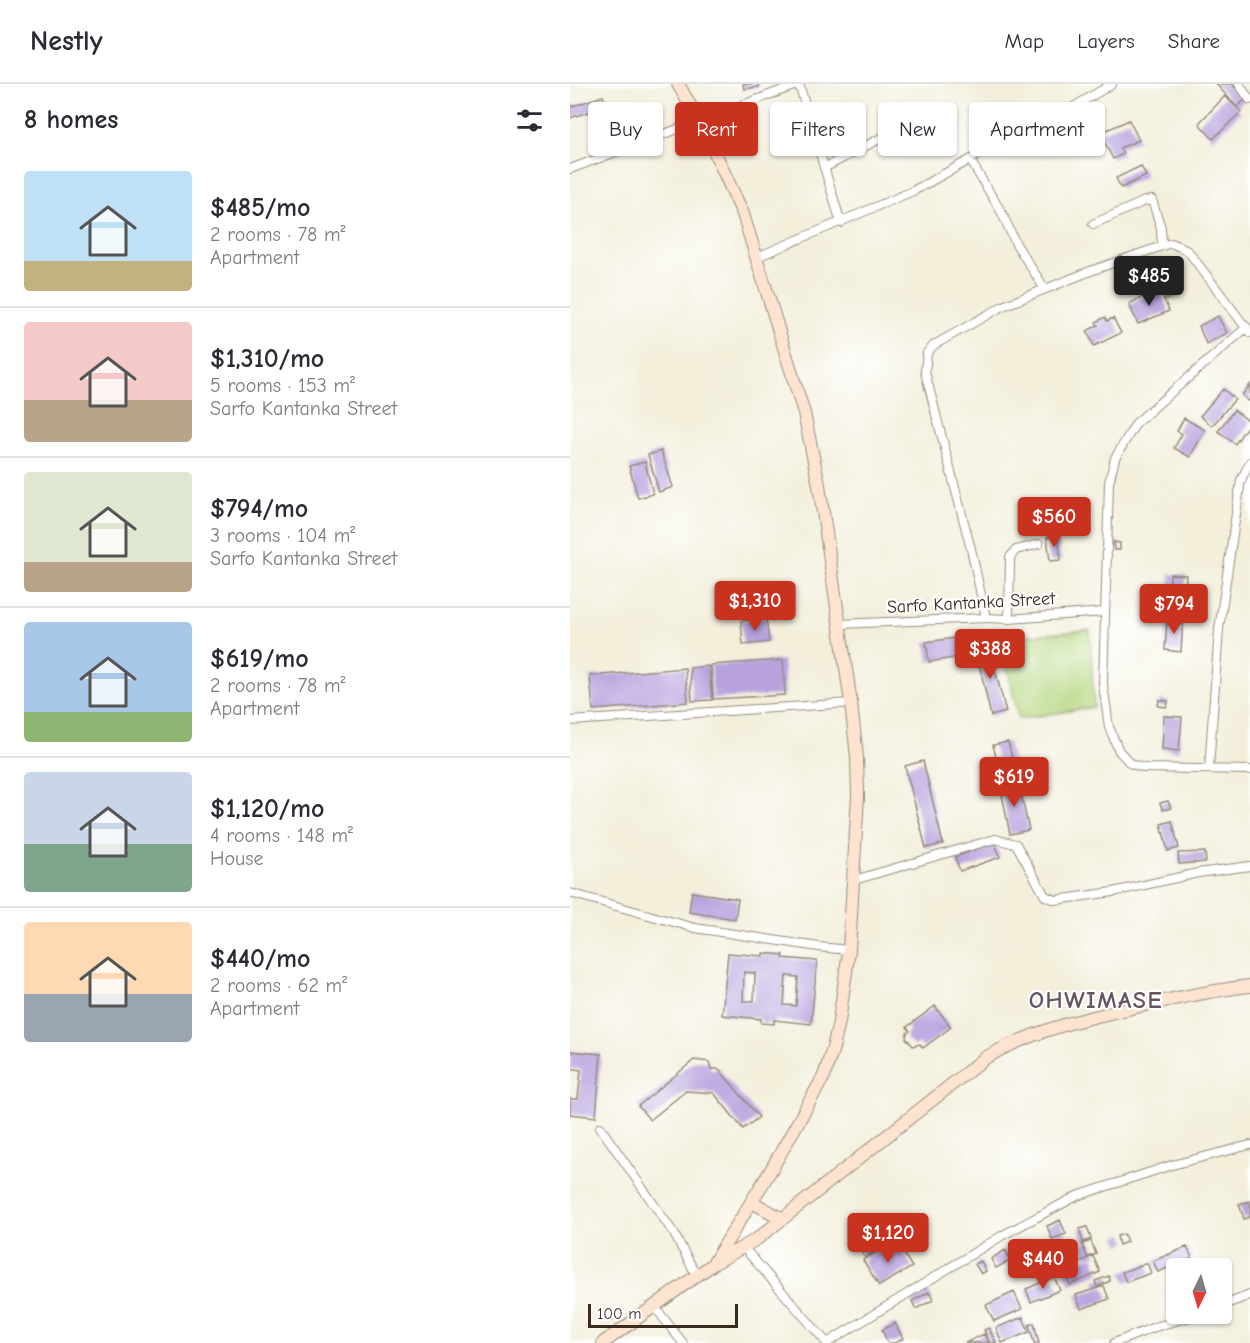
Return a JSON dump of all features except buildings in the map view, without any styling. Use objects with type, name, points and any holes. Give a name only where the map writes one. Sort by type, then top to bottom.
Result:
[{"type":"street","points":[[678,84],[688,102]]},
{"type":"street","points":[[752,102],[799,84],[841,223]]},
{"type":"street","points":[[757,257],[913,191],[997,145],[1060,115],[1112,84]]},
{"type":"street","points":[[1239,84],[1250,100]]},
{"type":"street","points":[[570,169],[675,131]]},
{"type":"street","points":[[824,168],[878,140]]},
{"type":"street","points":[[713,1264],[752,1202],[824,1076],[839,1022],[849,950],[858,786],[851,703],[840,624],[819,485],[804,413],[757,257],[733,188],[717,156]]},
{"type":"street","points":[[970,160],[1002,213],[1016,244],[1045,289]]},
{"type":"street","points":[[1093,224],[1152,200],[1161,228],[1162,246]]},
{"type":"street","points":[[986,618],[967,532],[925,372],[924,362],[927,353],[934,345],[1003,306],[1045,289],[1171,243],[1188,251],[1248,329],[1136,423],[1115,458],[1109,483],[1103,684],[1110,727],[1119,751],[1131,764],[1144,768],[1250,770]]},
{"type":"street","points":[[1209,768],[1219,629],[1241,480],[1250,462]]},
{"type":"street","points":[[1009,619],[1010,557],[1016,549],[1039,544]]},
{"type":"street","name":"Sarfo Kantanka Street","points":[[840,624],[1009,619],[1104,612]]},
{"type":"street","points":[[570,721],[851,703]]},
{"type":"street","points":[[854,880],[995,839],[1016,844],[1045,896],[1056,900],[1113,892],[1198,873],[1250,866]]},
{"type":"street","points":[[570,893],[695,928],[849,950]]},
{"type":"street","points":[[603,1343],[713,1264],[744,1248],[985,1058],[1003,1048],[1075,1020],[1217,990],[1250,986]]},
{"type":"street","points":[[600,1127],[673,1232],[697,1276]]},
{"type":"street","points":[[744,1248],[827,1343],[1003,1235],[1077,1196],[1172,1165],[1250,1145]]},
{"type":"street","points":[[752,1202],[783,1219]]},
{"type":"street","points":[[1232,1302],[1250,1295]]},
{"type":"street","points":[[654,1306],[683,1343]]},
{"type":"street","points":[[1114,1343],[1166,1324]]},
{"type":"green space","points":[[1173,273],[1180,294],[1168,299],[1160,279]]},
{"type":"green space","points":[[1090,630],[1094,707],[1019,719],[1000,638]]},
{"type":"district","name":"OHWIMASE","points":[[1096,1000]]}]
